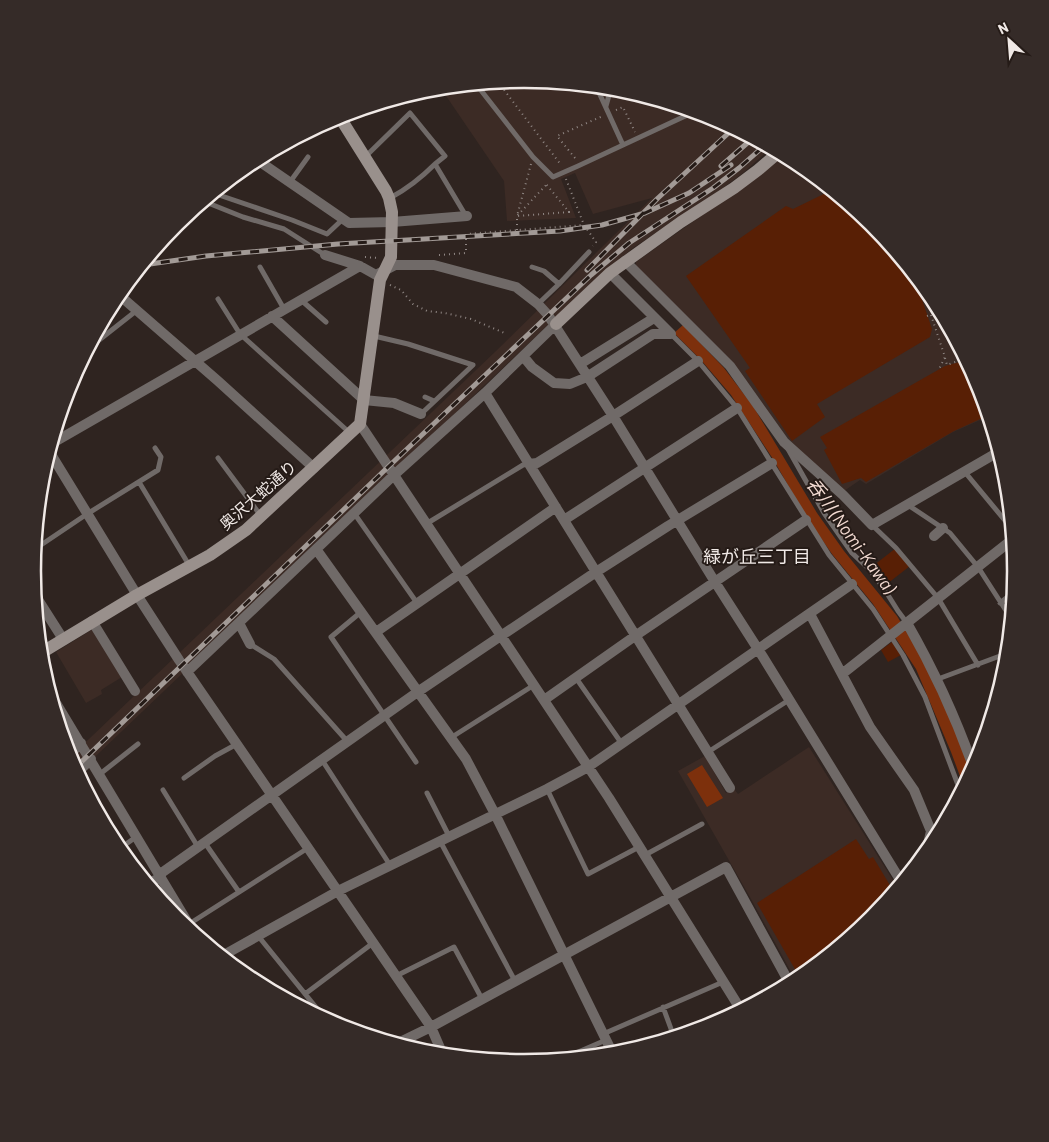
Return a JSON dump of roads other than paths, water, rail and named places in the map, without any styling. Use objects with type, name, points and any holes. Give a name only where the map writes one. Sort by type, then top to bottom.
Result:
[{"type":"street","points":[[344,123],[389,198],[392,222],[391,257],[383,276],[360,424],[588,767],[737,1004]]},
{"type":"street","points":[[187,672],[394,475],[485,393],[610,273],[674,227],[734,188],[773,156]]},
{"type":"street","points":[[263,164],[349,222],[392,222],[466,216]]},
{"type":"street","points":[[325,255],[360,266],[383,276]]},
{"type":"street","points":[[625,261],[730,366],[784,442],[843,495],[872,525],[993,455]]},
{"type":"street","points":[[383,276],[395,265],[434,265],[516,287],[538,304],[556,324],[587,377],[790,700],[898,877]]},
{"type":"street","points":[[60,439],[360,266]]},
{"type":"street","points":[[610,273],[671,334]]},
{"type":"street","points":[[125,300],[314,468]]},
{"type":"street","points":[[272,316],[364,400],[394,403],[421,414]]},
{"type":"street","points":[[580,364],[654,318]]},
{"type":"street","points":[[523,356],[532,367],[554,383],[570,384],[587,377],[653,334],[671,334]]},
{"type":"street","points":[[529,464],[537,463],[698,361]]},
{"type":"street","points":[[485,393],[730,788]]},
{"type":"street","points":[[564,520],[737,408]]},
{"type":"street","name":"奥沢大蛇通り","points":[[48,648],[226,545],[261,517],[360,424]]},
{"type":"street","points":[[55,460],[137,595],[187,672],[431,1027],[440,1047]]},
{"type":"street","points":[[153,880],[419,691],[596,572],[677,520],[772,463]]},
{"type":"street","points":[[376,632],[556,507]]},
{"type":"street","points":[[544,700],[806,520]]},
{"type":"street","points":[[934,536],[942,528]]},
{"type":"street","points":[[842,674],[1007,544]]},
{"type":"street","points":[[316,550],[466,759],[609,1047]]},
{"type":"street","points":[[228,953],[338,891],[588,767],[679,706],[852,584]]},
{"type":"street","points":[[42,607],[63,639]]},
{"type":"street","points":[[810,614],[870,727],[914,790],[931,832]]},
{"type":"street","points":[[92,622],[135,691]]},
{"type":"street","points":[[239,623],[250,644]]},
{"type":"street","points":[[906,624],[938,679],[970,758]]},
{"type":"street","points":[[64,715],[183,913]]},
{"type":"street","points":[[75,748],[81,743]]},
{"type":"street","points":[[83,767],[91,760]]},
{"type":"street","points":[[405,1039],[726,867],[786,977]]},
{"type":"lane","points":[[481,90],[533,157],[555,176],[686,116]]},
{"type":"lane","points":[[600,94],[624,145]]},
{"type":"lane","points":[[607,110],[610,95]]},
{"type":"lane","points":[[365,157],[410,113],[445,156],[420,179],[404,191],[389,198]]},
{"type":"lane","points":[[290,183],[308,157]]},
{"type":"lane","points":[[435,164],[466,216]]},
{"type":"lane","points":[[221,196],[327,234],[343,219]]},
{"type":"lane","points":[[211,204],[243,217],[284,230],[325,255]]},
{"type":"lane","points":[[538,304],[589,252]]},
{"type":"lane","points":[[260,267],[284,309]]},
{"type":"lane","points":[[532,267],[544,271],[559,284]]},
{"type":"lane","points":[[218,299],[240,334],[350,434]]},
{"type":"lane","points":[[301,299],[326,322]]},
{"type":"lane","points":[[101,339],[136,311]]},
{"type":"lane","points":[[671,334],[698,361],[737,408],[829,555],[873,609],[903,654],[925,697],[958,785]]},
{"type":"lane","points":[[373,336],[408,344],[473,365],[421,414]]},
{"type":"lane","points":[[424,397],[434,401]]},
{"type":"lane","points":[[784,442],[815,497],[840,536],[852,553],[884,587],[906,624]]},
{"type":"lane","points":[[42,544],[158,470],[161,457],[155,448]]},
{"type":"lane","points":[[218,458],[261,517]]},
{"type":"lane","points":[[426,524],[523,465],[529,464]]},
{"type":"lane","points":[[964,471],[1005,521]]},
{"type":"lane","points":[[139,482],[189,566]]},
{"type":"lane","points":[[908,505],[950,533],[978,567],[1006,611]]},
{"type":"lane","points":[[354,513],[418,603]]},
{"type":"lane","points":[[872,525],[896,548],[938,598],[978,665]]},
{"type":"lane","points":[[1000,602],[1007,597]]},
{"type":"lane","points":[[362,612],[332,637],[416,762]]},
{"type":"lane","points":[[250,644],[274,659],[348,742]]},
{"type":"lane","points":[[938,679],[1000,656]]},
{"type":"lane","points":[[576,678],[622,744]]},
{"type":"lane","points":[[452,737],[534,685]]},
{"type":"lane","points":[[707,752],[790,700]]},
{"type":"lane","points":[[100,774],[138,744]]},
{"type":"lane","points":[[184,778],[236,744]]},
{"type":"lane","points":[[322,759],[390,865]]},
{"type":"lane","points":[[547,789],[588,874],[702,824]]},
{"type":"lane","points":[[163,790],[202,845],[239,892]]},
{"type":"lane","points":[[427,793],[444,839],[514,981]]},
{"type":"lane","points":[[126,844],[137,837]]},
{"type":"lane","points":[[196,925],[239,892],[308,848]]},
{"type":"lane","points":[[259,937],[315,1006]]},
{"type":"lane","points":[[305,994],[373,943]]},
{"type":"lane","points":[[396,976],[454,947],[482,999]]},
{"type":"lane","points":[[577,1051],[663,1008],[723,982]]},
{"type":"lane","points":[[663,1008],[672,1031]]},
{"type":"railway","points":[[587,270],[658,198],[728,134]]},
{"type":"railway","points":[[721,166],[748,143]]},
{"type":"railway","points":[[81,762],[591,275],[629,243],[713,188],[760,149]]},
{"type":"railway","points":[[152,264],[206,256],[338,244],[560,231],[602,225],[645,213],[689,193],[731,165]]},
{"type":"district","name":"緑が丘三丁目","points":[[757,557]]},
{"type":"water label","name":"呑川 (Nomi-Kawa)","points":[[851,536]]}]
